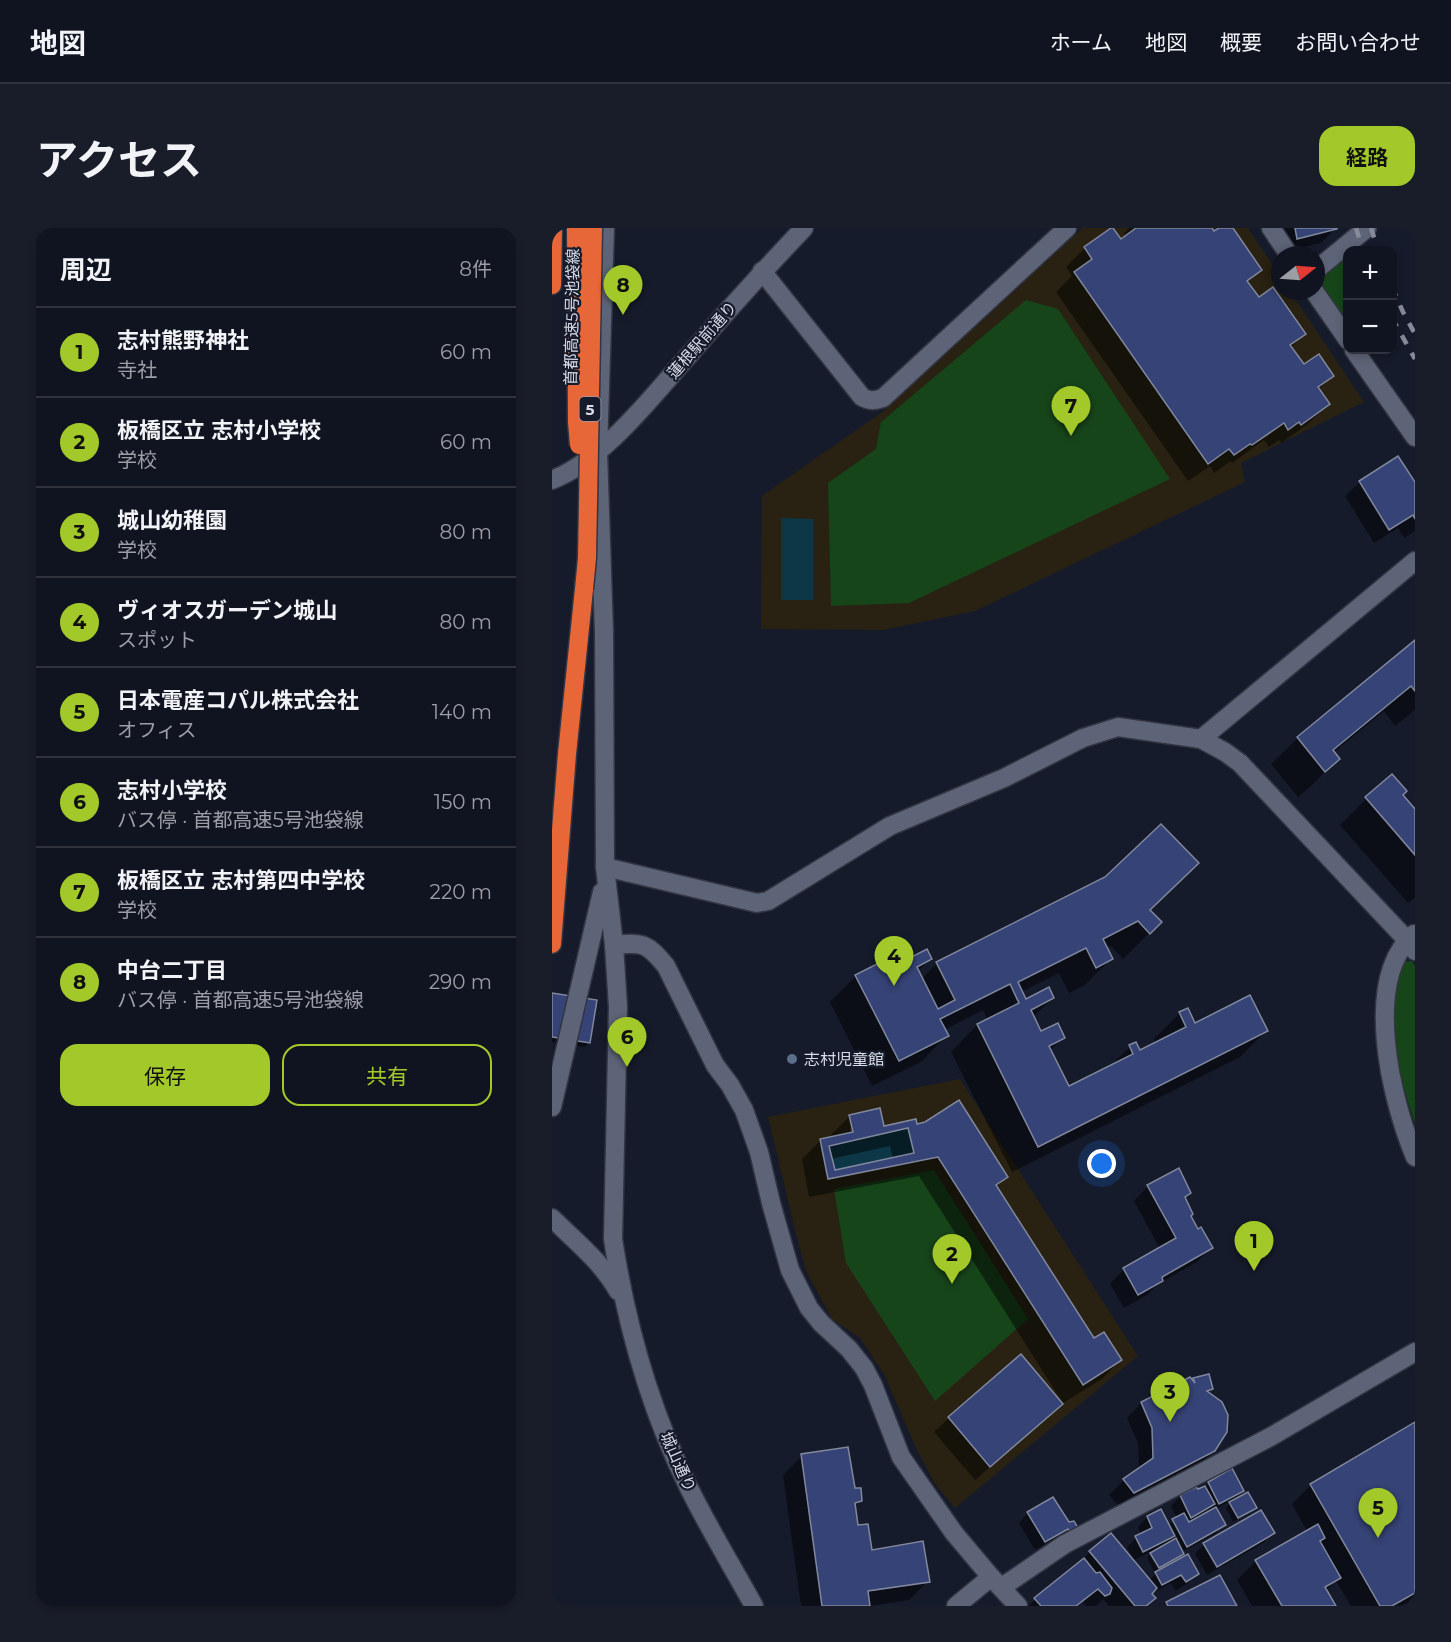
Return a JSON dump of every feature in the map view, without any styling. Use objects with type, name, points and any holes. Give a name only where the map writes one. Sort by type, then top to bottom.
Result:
[{"type":"highway","points":[[552,285],[553,228]]},
{"type":"highway","points":[[576,228],[577,422],[587,558]]},
{"type":"highway","name":"首都高速5号池袋線","points":[[552,945],[567,754],[587,558],[593,228]]},
{"type":"street","points":[[605,228],[598,451],[604,632],[605,873],[614,945],[618,1007],[613,1239],[627,1309]]},
{"type":"street","name":"蓮根駅前通り","points":[[552,480],[562,476],[598,451],[636,415],[762,271],[804,228]]},
{"type":"street","points":[[762,271],[862,397],[876,401],[883,398],[1067,228]]},
{"type":"street","points":[[1271,228],[1283,246]]},
{"type":"street","points":[[1325,263],[1367,228]]},
{"type":"street","points":[[1320,300],[1343,334]]},
{"type":"street","points":[[1357,354],[1415,437]]},
{"type":"street","points":[[1202,739],[1415,561]]},
{"type":"street","points":[[605,873],[757,903],[768,901],[891,826],[1004,778],[1083,738],[1118,727],[1202,739],[1240,763],[1412,941],[1395,961],[1386,990],[1384,1017],[1388,1059],[1399,1109],[1415,1157]]},
{"type":"street","points":[[552,1107],[605,873]]},
{"type":"street","points":[[614,945],[632,943],[644,945],[654,952],[666,966],[715,1065],[744,1110],[759,1152],[790,1270],[799,1290],[821,1323],[849,1349],[864,1368],[901,1457],[954,1533],[1018,1606]]},
{"type":"street","points":[[552,1218],[603,1267],[620,1293],[627,1309]]},
{"type":"street","name":"城山通り","points":[[627,1309],[638,1354],[673,1454],[688,1487],[754,1606]]},
{"type":"street","points":[[956,1606],[1065,1544],[1272,1436],[1415,1352]]},
{"type":"shaded area","points":[[1083,228],[1248,228],[1271,262],[1271,300],[1296,300],[1364,402],[1241,463],[1245,482],[975,611],[883,630],[761,629],[762,496],[885,410]]},
{"type":"shaded area","points":[[960,1079],[1138,1356],[955,1508],[935,1484],[916,1448],[884,1374],[860,1338],[832,1319],[807,1273],[768,1117]]},
{"type":"green space","points":[[1358,236],[1362,246],[1346,246]]},
{"type":"green space","points":[[1343,248],[1343,334],[1322,300],[1325,300],[1325,263]]},
{"type":"green space","points":[[1026,300],[1058,309],[1170,479],[909,603],[831,606],[828,483],[876,449],[881,422]]},
{"type":"green space","points":[[1412,961],[1415,966],[1415,1124],[1401,1076],[1393,1026],[1395,990],[1402,962]]},
{"type":"green space","points":[[934,1170],[1028,1319],[935,1401],[846,1263],[834,1189]]},
{"type":"water","points":[[781,518],[813,519],[813,600],[781,600]]},
{"type":"water","points":[[908,1128],[914,1153],[835,1170],[829,1146]]},
{"type":"building","points":[[1111,228],[1121,239],[1136,228],[1212,228],[1214,231],[1219,228],[1233,228],[1262,270],[1247,281],[1259,297],[1271,288],[1271,300],[1282,300],[1306,334],[1290,345],[1304,364],[1319,354],[1334,376],[1318,387],[1330,404],[1301,425],[1299,422],[1288,430],[1284,423],[1234,455],[1229,449],[1208,464],[1074,272],[1092,259],[1084,247]]},
{"type":"building","points":[[1295,228],[1337,228],[1337,229],[1297,239]]},
{"type":"building","points":[[1398,456],[1415,482],[1415,519],[1413,515],[1389,530],[1359,481]]},
{"type":"building","points":[[1415,640],[1415,691],[1411,686],[1333,750],[1340,759],[1325,772],[1297,737]]},
{"type":"building","points":[[1392,774],[1407,791],[1403,795],[1415,809],[1415,855],[1365,797]]},
{"type":"building","points":[[1161,824],[1199,863],[1150,910],[1162,922],[1150,934],[1138,921],[1103,939],[1113,959],[1096,968],[1086,948],[1018,982],[1026,999],[1049,987],[1054,998],[1031,1010],[1041,1031],[1058,1023],[1065,1038],[1049,1046],[1069,1086],[1133,1054],[1129,1045],[1136,1042],[1140,1050],[1186,1027],[1179,1012],[1188,1008],[1195,1023],[1250,995],[1268,1031],[1038,1147],[977,1024],[1019,1003],[1010,984],[940,1019],[949,1036],[899,1061],[855,975],[877,964],[879,967],[905,957],[906,960],[927,949],[932,959],[917,967],[938,1009],[955,1000],[936,962],[1105,877]]},
{"type":"building","points":[[552,993],[597,1000],[590,1043],[552,1037]]},
{"type":"building","points":[[959,1100],[1008,1177],[996,1185],[1094,1338],[1104,1332],[1122,1360],[1083,1385],[938,1157],[828,1179],[820,1139],[853,1132],[849,1115],[880,1108],[884,1126],[916,1119],[917,1124],[925,1122]],"holes":[[[908,1128],[914,1153],[835,1170],[829,1146]]]},
{"type":"building","points":[[1179,1168],[1191,1193],[1185,1197],[1193,1214],[1191,1216],[1198,1229],[1201,1227],[1213,1248],[1162,1277],[1163,1281],[1138,1295],[1123,1268],[1176,1238],[1147,1185]]},
{"type":"building","points":[[1021,1354],[1063,1404],[990,1467],[948,1417]]},
{"type":"building","points":[[1209,1374],[1213,1389],[1207,1391],[1222,1402],[1228,1415],[1227,1432],[1215,1451],[1134,1493],[1123,1479],[1153,1458],[1152,1428],[1141,1402],[1190,1377],[1195,1383],[1193,1378]]},
{"type":"building","points":[[1415,1422],[1415,1593],[1392,1606],[1380,1606],[1310,1484]]},
{"type":"building","points":[[848,1447],[855,1488],[861,1488],[862,1501],[855,1503],[858,1525],[868,1524],[872,1550],[923,1541],[930,1582],[868,1591],[870,1606],[822,1606],[801,1454]]},
{"type":"building","points":[[1232,1468],[1244,1491],[1219,1504],[1208,1482]]},
{"type":"building","points":[[1205,1486],[1215,1504],[1191,1518],[1180,1495],[1196,1487],[1198,1489]]},
{"type":"building","points":[[1248,1492],[1257,1508],[1238,1518],[1229,1502]]},
{"type":"building","points":[[1053,1497],[1069,1522],[1074,1521],[1078,1528],[1071,1533],[1068,1529],[1045,1542],[1027,1512]]},
{"type":"building","points":[[1216,1507],[1226,1525],[1187,1547],[1172,1519],[1184,1513],[1189,1522]]},
{"type":"building","points":[[1161,1509],[1175,1536],[1143,1552],[1135,1536],[1152,1528],[1147,1516]]},
{"type":"building","points":[[1261,1510],[1275,1533],[1217,1567],[1203,1543]]},
{"type":"building","points":[[1318,1524],[1325,1538],[1320,1541],[1341,1578],[1325,1587],[1336,1606],[1282,1606],[1255,1560]]},
{"type":"building","points":[[1111,1533],[1157,1588],[1152,1594],[1156,1598],[1146,1606],[1135,1606],[1089,1551]]},
{"type":"building","points":[[1176,1538],[1184,1554],[1159,1568],[1150,1553]]},
{"type":"building","points":[[1188,1554],[1199,1574],[1186,1582],[1181,1575],[1162,1585],[1155,1572]]},
{"type":"building","points":[[1084,1558],[1096,1573],[1100,1572],[1112,1588],[1110,1594],[1105,1596],[1098,1589],[1076,1606],[1041,1606],[1034,1598]]},
{"type":"building","points":[[1220,1575],[1237,1606],[1168,1606],[1166,1602]]},
{"type":"railway","points":[[1356,228],[1362,246]]},
{"type":"railway","points":[[1371,228],[1377,246]]},
{"type":"railway","points":[[1397,298],[1415,334]]},
{"type":"railway","points":[[1397,327],[1415,359]]},
{"type":"place","name":"中台二丁目","points":[[623,315]]},
{"type":"place","name":"板橋区立 志村第四中学校","points":[[1071,436]]},
{"type":"place","name":"ヴィオスガーデン城山","points":[[894,986]]},
{"type":"place","name":"志村児童館","points":[[792,1059]]},
{"type":"place","name":"志村小学校","points":[[627,1067]]},
{"type":"place","name":"志村熊野神社","points":[[1254,1271]]},
{"type":"place","name":"板橋区立 志村小学校","points":[[952,1284]]},
{"type":"place","name":"城山幼稚園","points":[[1170,1422]]},
{"type":"place","name":"日本電産コパル株式会社","points":[[1378,1538]]}]
